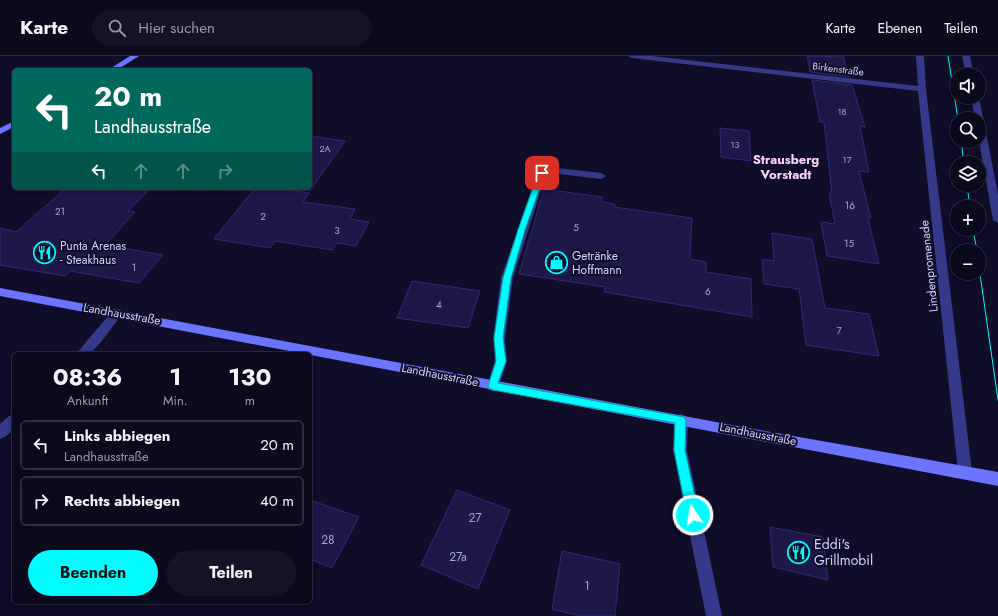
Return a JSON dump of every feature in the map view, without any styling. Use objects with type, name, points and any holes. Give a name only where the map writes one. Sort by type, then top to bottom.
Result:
[{"type":"street","points":[[115,68],[135,56]]},
{"type":"street","name":"Birkenstraße","points":[[632,56],[922,89]]},
{"type":"street","name":"Lindenpromenade","points":[[920,56],[922,89],[965,472]]},
{"type":"street","points":[[966,56],[969,68]]},
{"type":"street","points":[[976,104],[998,220]]},
{"type":"street","points":[[0,131],[12,125]]},
{"type":"street","points":[[493,386],[501,361],[498,338],[507,278],[542,173],[549,170],[600,176]]},
{"type":"street","name":"Landhausstraße","points":[[0,292],[118,313],[493,386],[998,479]]},
{"type":"street","points":[[84,352],[97,339],[118,313]]},
{"type":"street","points":[[681,420],[680,450],[714,616]]},
{"type":"street","points":[[0,433],[12,422]]},
{"type":"building","points":[[807,56],[843,56],[849,77],[810,72]]},
{"type":"building","points":[[812,80],[852,85],[865,127],[860,126],[869,172],[859,171],[871,218],[868,218],[879,264],[827,256],[821,222],[835,224],[829,193],[832,194],[824,122],[820,122]]},
{"type":"building","points":[[720,128],[749,131],[751,161],[721,157]]},
{"type":"building","points":[[312,136],[345,141],[312,188]]},
{"type":"building","points":[[544,189],[602,197],[602,202],[615,204],[614,207],[692,218],[690,259],[706,262],[706,272],[751,279],[752,317],[604,292],[605,287],[519,274]]},
{"type":"building","points":[[64,190],[149,190],[128,211],[135,212],[105,245],[163,255],[139,283],[70,271],[65,276],[0,265],[0,228],[16,232]]},
{"type":"building","points":[[253,190],[289,190],[309,193],[303,202],[355,209],[350,219],[369,222],[356,246],[337,243],[332,250],[275,241],[270,248],[214,239]]},
{"type":"building","points":[[772,233],[812,239],[825,308],[869,314],[879,356],[806,345],[799,289],[764,284],[762,259],[774,261]]},
{"type":"building","points":[[412,281],[480,291],[468,328],[397,318]]},
{"type":"building","points":[[457,490],[510,510],[478,589],[421,565]]},
{"type":"building","points":[[312,501],[359,517],[332,568],[312,560]]},
{"type":"building","name":"Eddi's Grillmobil","points":[[770,527],[823,537],[828,580],[773,567]]},
{"type":"building","points":[[562,551],[620,564],[615,616],[580,616],[552,609]]},
{"type":"tram line","points":[[948,56],[957,112]]},
{"type":"tram line","points":[[962,148],[963,156]]},
{"type":"tram line","points":[[968,192],[969,200]]},
{"type":"tram line","points":[[974,236],[976,244]]},
{"type":"tram line","points":[[981,280],[998,400]]},
{"type":"place","name":"Punta Arenas - Steakhaus","points":[[44,253]]},
{"type":"place","name":"Getränke Hoffmann","points":[[556,263]]},
{"type":"place","name":"Eddi's Grillmobil","points":[[798,552]]},
{"type":"district","name":"Strausberg Vorstadt","points":[[786,166]]},
{"type":"route","points":[[542,173],[507,278],[498,338],[501,361],[493,386],[681,420],[680,450],[693,515]]}]
